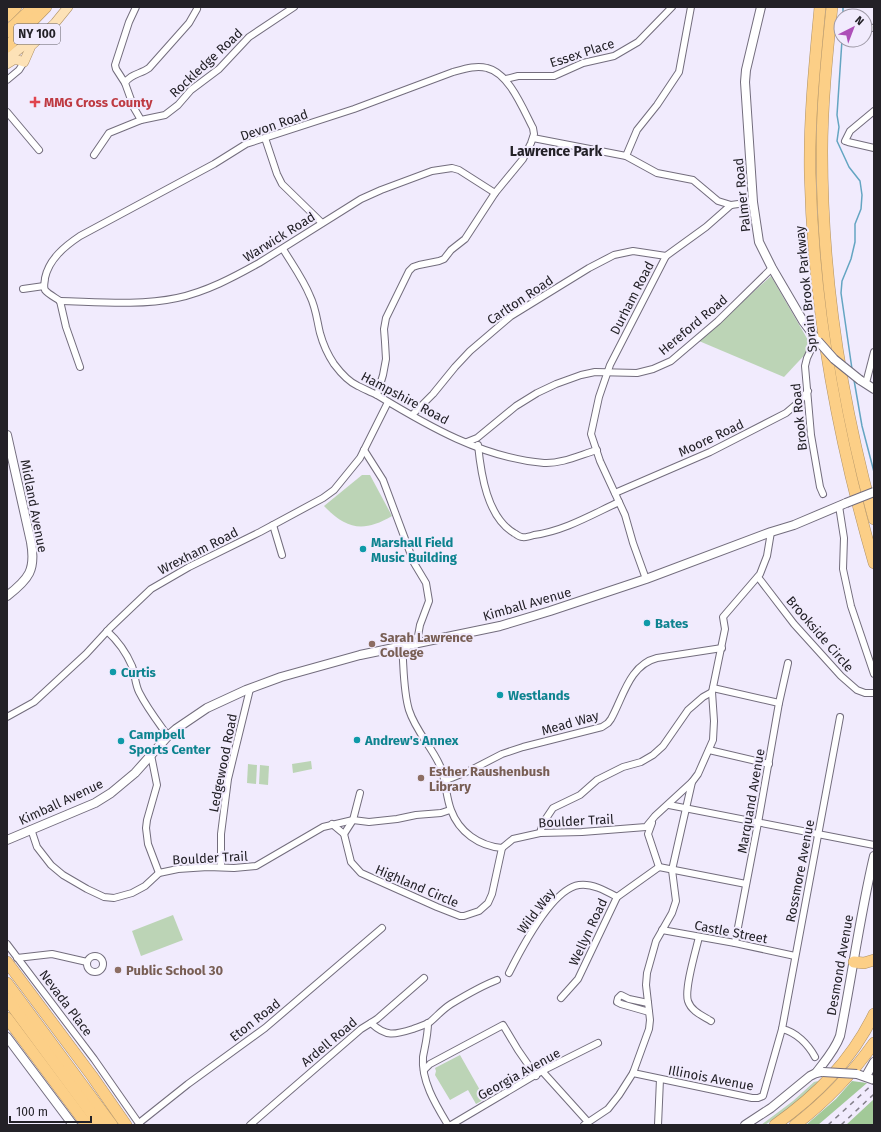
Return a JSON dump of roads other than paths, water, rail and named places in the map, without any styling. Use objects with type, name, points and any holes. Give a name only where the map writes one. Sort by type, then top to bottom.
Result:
[{"type":"highway","points":[[7,16],[16,7]]},
{"type":"highway","points":[[7,32],[33,7]]},
{"type":"highway","points":[[7,47],[46,7]]},
{"type":"highway","name":"Sprain Brook Parkway","points":[[820,7],[811,133],[811,199],[815,257],[826,348],[836,406],[852,484],[874,563]]},
{"type":"highway","name":"Sprain Brook Parkway","points":[[832,7],[822,132],[826,250],[832,308],[846,399],[874,519]]},
{"type":"highway","points":[[12,960],[126,1125]]},
{"type":"highway","points":[[854,962],[864,963],[874,960]]},
{"type":"highway","points":[[7,983],[112,1125]]},
{"type":"highway","points":[[7,999],[100,1125]]},
{"type":"highway","points":[[864,1035],[874,1014]]},
{"type":"highway","points":[[7,1018],[87,1125]]},
{"type":"highway","points":[[775,1125],[796,1109],[821,1086],[844,1061],[874,1019]]},
{"type":"highway","points":[[795,1125],[816,1108],[844,1080],[874,1043]]},
{"type":"highway","points":[[92,1076],[136,1124]]},
{"type":"main road","name":"NY 100","points":[[7,59],[67,7]]},
{"type":"main road","points":[[7,64],[15,59],[24,62],[31,46],[55,23],[67,7]]},
{"type":"street","points":[[136,7],[129,22],[115,65],[125,83],[134,108],[141,120]]},
{"type":"street","name":"Rockledge Road","points":[[94,156],[109,132],[141,120],[165,115],[178,105],[191,90],[219,69],[249,37],[294,7]]},
{"type":"street","name":"Essex Place","points":[[506,79],[518,76],[554,76],[583,63],[614,56],[638,42],[672,7]]},
{"type":"street","points":[[626,156],[637,130],[657,105],[679,72],[691,7]]},
{"type":"street","name":"Palmer Road","points":[[761,7],[745,78],[753,202],[759,242],[772,268],[803,321],[817,340],[834,359],[874,389]]},
{"type":"street","points":[[125,83],[132,76],[145,72],[149,68],[189,23],[197,9]]},
{"type":"street","points":[[7,80],[19,70],[24,62]]},
{"type":"street","name":"Devon Road","points":[[44,286],[46,273],[52,261],[70,242],[214,164],[246,144],[354,109],[453,72],[468,68],[487,68],[497,72],[506,79]]},
{"type":"street","points":[[377,395],[386,359],[384,329],[386,318],[410,271],[413,267],[419,264],[444,259],[451,250],[465,239],[495,193],[523,159],[533,138],[533,128],[506,79]]},
{"type":"street","points":[[874,110],[850,131],[845,138],[845,140],[851,143],[874,148]]},
{"type":"street","points":[[7,112],[39,150]]},
{"type":"street","points":[[264,138],[282,184],[322,223]]},
{"type":"street","points":[[533,138],[626,156],[657,173],[693,180],[718,201],[731,205],[753,202]]},
{"type":"street","name":"Warwick Road","points":[[60,301],[133,302],[176,298],[192,294],[243,272],[283,249],[361,199],[381,190],[443,168],[460,170],[495,193]]},
{"type":"street","name":"Durham Road","points":[[597,450],[591,434],[599,397],[608,372],[659,271],[662,262],[666,256],[706,227],[731,205]]},
{"type":"street","name":"Hampshire Road","points":[[283,249],[310,295],[317,313],[321,335],[335,365],[346,378],[356,386],[377,395],[452,436],[494,453],[544,463],[556,462],[597,450]]},
{"type":"street","name":"Carlton Road","points":[[412,415],[433,394],[470,351],[511,316],[589,268],[614,255],[633,251],[666,256]]},
{"type":"street","points":[[657,254],[662,262]]},
{"type":"street","name":"Hereford Road","points":[[467,442],[477,438],[502,416],[537,393],[556,384],[581,375],[595,372],[637,373],[653,369],[672,361],[718,321],[772,268]]},
{"type":"street","points":[[22,289],[44,286],[46,291],[60,301],[66,326],[80,367]]},
{"type":"street","name":"Brook Road","points":[[817,340],[807,358],[805,366],[811,435],[820,488],[823,494]]},
{"type":"street","points":[[863,381],[874,352]]},
{"type":"street","name":"Moore Road","points":[[615,493],[710,452],[786,413],[799,402],[808,391]]},
{"type":"street","name":"Wrexham Road","points":[[7,717],[34,702],[86,654],[107,631],[151,589],[164,580],[272,526],[334,490],[364,450],[388,402]]},
{"type":"street","name":"Midland Avenue","points":[[7,434],[33,557],[31,569],[26,579],[20,586],[7,596]]},
{"type":"street","points":[[477,438],[482,476],[487,493],[497,516],[507,528],[522,537],[563,528],[619,502]]},
{"type":"street","points":[[364,450],[383,480],[414,563],[426,583],[429,602],[420,625],[418,636],[419,643]]},
{"type":"street","points":[[597,450],[625,514],[633,543],[646,579]]},
{"type":"street","name":"Kimball Avenue","points":[[7,840],[95,803],[111,793],[135,773],[152,756],[168,736],[207,708],[250,689],[281,677],[332,662],[508,624],[550,611],[646,579],[771,532],[794,525],[874,492]]},
{"type":"street","name":"Brookside Circle","points":[[843,504],[843,569],[851,606],[874,674]]},
{"type":"street","points":[[272,526],[282,555]]},
{"type":"street","points":[[542,1071],[586,1124],[608,1109],[633,1073],[649,1029],[650,1020],[646,985],[656,941],[672,913],[676,901],[672,870],[692,782],[698,774],[712,740],[714,721],[712,690],[725,629],[723,617],[758,577],[767,556],[771,532]]},
{"type":"street","name":"Brookside Circle","points":[[758,577],[794,624],[841,676],[857,690],[865,693],[874,693]]},
{"type":"street","points":[[107,631],[124,650],[132,666],[139,691],[150,711],[168,736]]},
{"type":"street","points":[[402,646],[406,696],[409,710],[421,735],[433,751],[442,770],[450,810],[456,821],[473,839],[491,847],[502,848]]},
{"type":"street","name":"Mead Way","points":[[444,781],[471,770],[502,754],[523,747],[602,727],[608,724],[631,678],[651,660],[722,648]]},
{"type":"street","name":"Marquand Avenue","points":[[735,943],[788,662]]},
{"type":"street","name":"Ledgewood Road","points":[[221,867],[222,834],[228,779],[250,689]]},
{"type":"street","points":[[540,833],[543,823],[552,808],[580,795],[597,780],[623,767],[640,762],[653,755],[663,746],[688,710],[712,690],[780,703]]},
{"type":"street","name":"Rossmore Avenue","points":[[782,1029],[840,717]]},
{"type":"street","points":[[709,750],[769,764]]},
{"type":"street","points":[[152,756],[157,785],[146,828],[148,844],[159,873]]},
{"type":"street","name":"Boulder Trail","points":[[502,848],[513,839],[540,833],[582,832],[646,827],[651,823],[655,816],[669,805],[692,782]]},
{"type":"street","points":[[332,824],[344,834],[353,820],[360,793]]},
{"type":"street","points":[[669,805],[758,824],[874,845]]},
{"type":"street","name":"Boulder Trail","points":[[32,829],[37,847],[51,865],[63,875],[104,897],[114,898],[132,893],[145,886],[159,873],[178,869],[256,866],[323,827],[332,824],[353,820],[369,822],[397,819],[416,815],[440,813],[450,810]]},
{"type":"street","points":[[440,813],[456,821]]},
{"type":"street","points":[[655,816],[648,834],[659,867],[746,884]]},
{"type":"street","name":"Highland Circle","points":[[344,834],[351,862],[361,873],[438,908],[460,916],[483,909],[490,899],[502,848]]},
{"type":"street","name":"Desmond Avenue","points":[[820,1072],[837,1044],[840,1036],[864,901],[874,856]]},
{"type":"street","name":"Wellyn Road","points":[[561,998],[578,979],[617,897],[659,867]]},
{"type":"street","name":"Wild Way","points":[[509,972],[531,933],[556,899],[565,890],[579,884],[587,885],[617,897]]},
{"type":"street","name":"Eton Road","points":[[136,1124],[265,1028],[382,928]]},
{"type":"street","name":"Castle Street","points":[[662,930],[735,943],[795,956]]},
{"type":"street","points":[[699,937],[688,985],[687,999],[694,1010],[711,1021]]},
{"type":"street","name":"Nevada Place","points":[[7,944],[12,960],[106,1076],[136,1124]]},
{"type":"street","points":[[12,960],[52,954],[87,962]]},
{"type":"street","name":"Ardell Road","points":[[250,1125],[361,1029],[371,1023],[424,978]]},
{"type":"street","points":[[371,1023],[376,1029],[389,1034],[397,1034],[428,1023],[465,995],[485,984],[497,980]]},
{"type":"street","points":[[648,1003],[629,999],[621,995],[617,1002],[649,1012]]},
{"type":"street","points":[[428,1023],[423,1058],[424,1070],[433,1097],[448,1125]]},
{"type":"street","points":[[424,1070],[430,1064],[504,1025],[518,1050],[536,1076]]},
{"type":"street","points":[[782,1029],[797,1036],[807,1044],[815,1057]]},
{"type":"street","name":"Illinois Avenue","points":[[633,1073],[758,1098],[762,1096],[765,1089],[782,1029]]},
{"type":"street","points":[[7,1037],[73,1125]]},
{"type":"street","name":"Georgia Avenue","points":[[451,1125],[536,1076],[542,1071],[598,1043]]},
{"type":"street","points":[[745,1125],[820,1072],[867,1077],[874,1062]]},
{"type":"street","points":[[658,1125],[660,1079]]},
{"type":"waterway","points":[[841,48],[837,115],[839,127],[837,141],[849,167],[860,181],[862,195],[861,209],[855,224],[855,242],[851,259],[842,281],[841,293],[852,369]]},
{"type":"waterway","points":[[854,380],[862,426],[874,472]]},
{"type":"railway","points":[[828,1125],[874,1083]]},
{"type":"railway","points":[[841,1125],[874,1094]]},
{"type":"place","name":"MMG Cross County","points":[[35,102]]},
{"type":"place","name":"Marshall Field Music Building","points":[[363,549]]},
{"type":"place","name":"Bates","points":[[647,623]]},
{"type":"place","name":"Sarah Lawrence College","points":[[372,644]]},
{"type":"place","name":"Curtis","points":[[113,672]]},
{"type":"place","name":"Westlands","points":[[500,695]]},
{"type":"place","name":"Andrew's Annex","points":[[357,740]]},
{"type":"place","name":"Campbell Sports Center","points":[[121,741]]},
{"type":"place","name":"Esther Raushenbush Library","points":[[421,778]]},
{"type":"place","name":"Public School 30","points":[[118,970]]},
{"type":"district","name":"Lawrence Park","points":[[556,151]]}]
